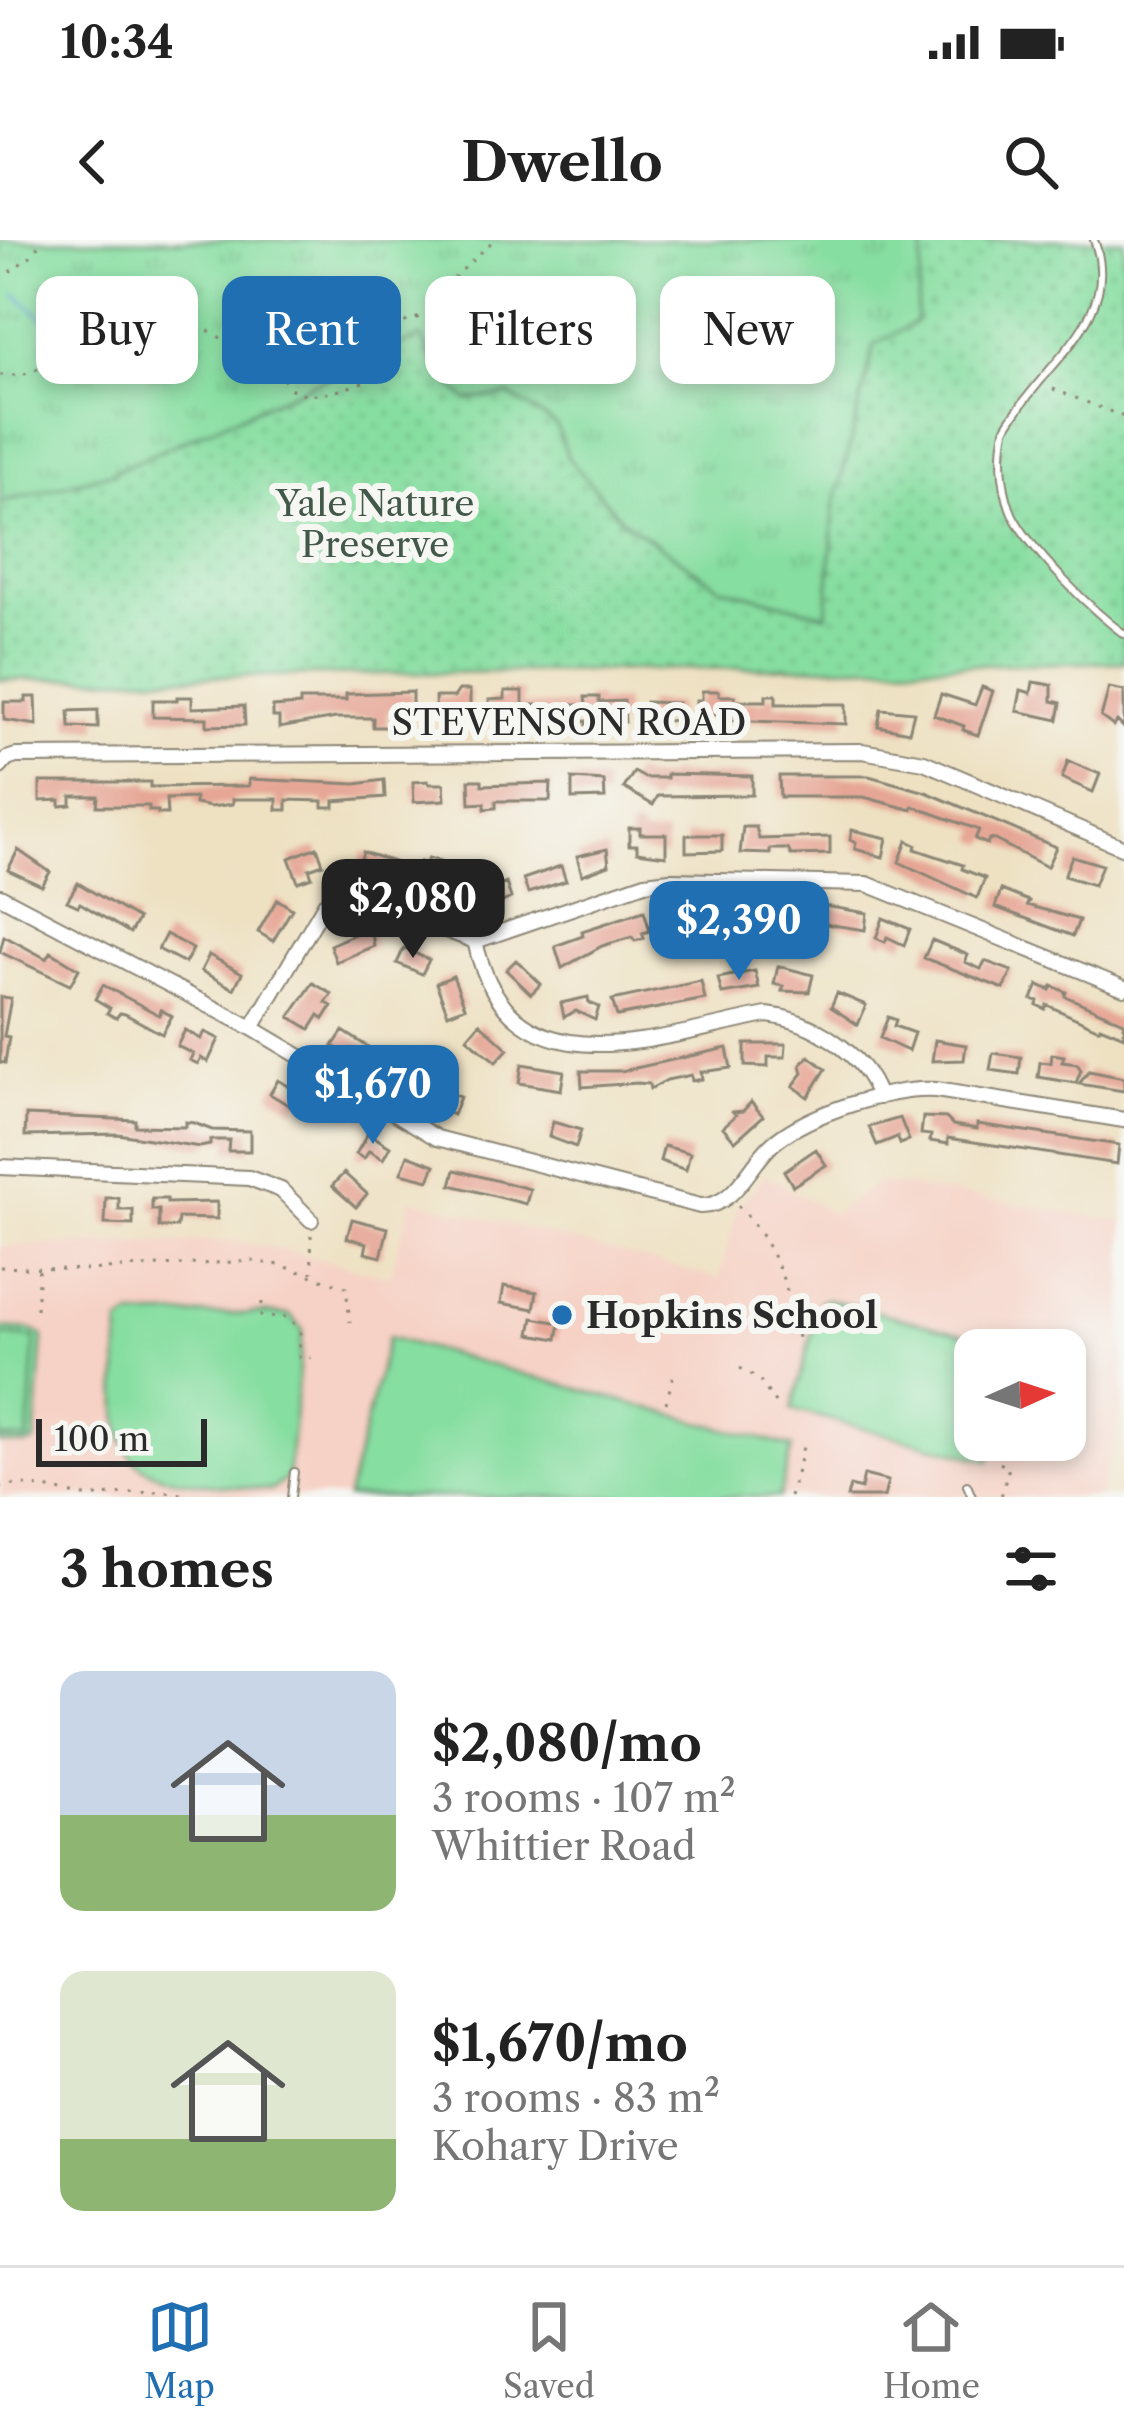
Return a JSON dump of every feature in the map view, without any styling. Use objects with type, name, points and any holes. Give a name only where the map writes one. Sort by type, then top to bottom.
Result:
[{"type":"street","name":"STEVENSON ROAD","points":[[0,767],[16,756],[862,751],[924,762],[1124,848]]},
{"type":"street","points":[[252,1028],[325,904],[350,894],[475,941],[645,883],[867,884],[1124,988]]},
{"type":"street","points":[[0,896],[252,1028],[436,1138],[700,1206],[716,1205],[728,1197],[764,1151],[785,1134],[906,1089],[1124,1120]]},
{"type":"street","points":[[475,941],[494,996],[514,1019],[542,1037],[612,1045],[767,1015],[787,1017],[847,1053],[872,1077],[879,1096]]},
{"type":"street","points":[[0,1167],[249,1178],[280,1190],[311,1220]]},
{"type":"lane","points":[[1094,240],[1100,294],[1079,338],[1029,393],[1006,427],[1002,476],[1015,519],[1091,607],[1124,634]]},
{"type":"lane","points":[[291,1497],[294,1472]]},
{"type":"lane","points":[[967,1486],[972,1497]]},
{"type":"path","points":[[0,279],[32,255],[42,240]]},
{"type":"path","points":[[401,323],[439,310],[454,278],[494,240]]},
{"type":"path","points":[[0,375],[22,375],[73,355],[194,326],[222,338]]},
{"type":"path","points":[[286,384],[299,392],[322,393],[351,384]]},
{"type":"path","points":[[1053,389],[1124,417]]},
{"type":"path","points":[[728,1197],[768,1242],[792,1307],[799,1345]]},
{"type":"path","points":[[311,1220],[312,1275]]},
{"type":"path","points":[[0,1267],[114,1270],[252,1261],[346,1287],[350,1322]]},
{"type":"path","points":[[36,1309],[39,1269]]},
{"type":"path","points":[[262,1302],[261,1316],[288,1317],[301,1331],[298,1357],[311,1358]]},
{"type":"path","points":[[740,1368],[759,1379],[775,1403]]},
{"type":"path","points":[[666,1403],[674,1373]]},
{"type":"path","points":[[790,1497],[804,1443]]},
{"type":"path","points":[[999,1461],[1009,1467],[1001,1497]]},
{"type":"path","points":[[0,1487],[25,1484],[86,1496],[173,1493],[193,1497]]},
{"type":"shaded area","name":"Hopkins School","points":[[765,1174],[832,1214],[880,1182],[1124,1221],[1124,1397],[1099,1497],[0,1497],[0,1246],[233,1241],[390,1277],[411,1199],[719,1279],[737,1209]]},
{"type":"green space","points":[[0,240],[924,240],[916,323],[875,344],[834,509],[827,615],[720,587],[623,521],[568,458],[556,425],[509,395],[467,401],[451,384],[636,384],[636,276],[425,276],[425,373],[401,370],[401,276],[222,276],[222,384],[311,384],[110,473],[0,503]]},
{"type":"green space","name":"Yale Nature Preserve","points":[[924,240],[1124,240],[1124,662],[0,680],[0,503],[110,473],[314,384],[401,384],[401,346],[421,337],[425,384],[451,384],[467,400],[509,395],[556,425],[568,458],[623,521],[720,587],[827,615],[834,509],[875,344],[916,322]]},
{"type":"green space","points":[[820,1301],[954,1332],[954,1452],[792,1410]]},
{"type":"green space","points":[[290,1315],[303,1330],[288,1477],[272,1490],[182,1481],[154,1473],[135,1461],[124,1443],[118,1415],[120,1324],[132,1317]]},
{"type":"green space","points":[[0,1328],[31,1330],[43,1336],[35,1442],[26,1445],[0,1443]]},
{"type":"green space","points":[[0,1335],[35,1338],[28,1440],[0,1438]]},
{"type":"green space","points":[[388,1337],[792,1447],[779,1497],[347,1497]]},
{"type":"building","points":[[1033,682],[1052,685],[1052,701],[1061,703],[1058,720],[1017,711],[1021,690],[1031,693]]},
{"type":"building","points":[[982,687],[993,691],[978,735],[934,715],[941,694],[975,705]]},
{"type":"building","points":[[1109,688],[1124,691],[1124,728],[1101,717]]},
{"type":"building","points":[[459,690],[470,690],[470,714],[436,715],[435,697],[454,697]]},
{"type":"building","points":[[505,691],[523,691],[523,705],[586,705],[585,697],[624,701],[625,722],[586,725],[586,721],[536,723],[536,717],[489,718],[489,700],[505,699]]},
{"type":"building","points":[[702,691],[719,691],[719,696],[735,696],[735,701],[766,701],[766,695],[776,695],[776,704],[846,704],[846,724],[719,720],[719,715],[696,715],[696,700],[702,700]]},
{"type":"building","points":[[412,692],[412,712],[388,712],[388,727],[373,727],[373,718],[336,718],[279,728],[279,717],[273,717],[273,707],[300,705],[300,700]]},
{"type":"building","points":[[26,697],[36,697],[37,725],[4,720],[4,702],[26,702]]},
{"type":"building","points":[[192,697],[192,708],[244,706],[245,725],[207,726],[207,718],[153,717],[153,700]]},
{"type":"building","points":[[646,702],[678,703],[677,720],[646,723]]},
{"type":"building","points":[[881,709],[914,712],[909,732],[878,726]]},
{"type":"building","points":[[98,710],[98,728],[70,727],[69,711]]},
{"type":"building","points":[[1068,761],[1100,774],[1093,792],[1062,778]]},
{"type":"building","points":[[634,772],[645,778],[752,776],[752,795],[658,796],[653,805],[624,788]]},
{"type":"building","points":[[779,776],[869,776],[926,792],[1056,847],[1047,867],[995,840],[987,844],[975,839],[979,830],[913,806],[912,810],[864,797],[780,797]]},
{"type":"building","points":[[249,779],[356,784],[384,780],[385,797],[334,801],[334,807],[323,807],[323,801],[287,800],[287,810],[277,810],[277,799],[233,799],[233,804],[211,807],[195,804],[195,798],[166,799],[167,814],[149,811],[149,806],[97,806],[98,796],[71,796],[71,805],[60,806],[60,800],[40,801],[40,782],[249,786]]},
{"type":"building","points":[[572,779],[604,781],[605,798],[572,799]]},
{"type":"building","points":[[469,780],[482,780],[482,785],[551,783],[550,801],[496,801],[496,808],[485,809],[485,803],[470,804]]},
{"type":"building","points":[[413,782],[444,784],[445,800],[414,802]]},
{"type":"building","points":[[743,827],[756,827],[759,839],[830,837],[830,854],[791,855],[788,849],[740,853]]},
{"type":"building","points":[[629,828],[640,828],[640,834],[666,834],[666,856],[637,852],[637,845],[629,845]]},
{"type":"building","points":[[852,830],[887,838],[883,857],[855,849]]},
{"type":"building","points":[[686,835],[722,835],[722,851],[686,852]]},
{"type":"building","points":[[907,841],[915,849],[985,878],[977,898],[899,862]]},
{"type":"building","points":[[317,847],[323,864],[309,869],[312,877],[298,882],[289,858]]},
{"type":"building","points":[[607,849],[609,865],[582,875],[577,856]]},
{"type":"building","points":[[18,850],[50,872],[42,886],[8,870]]},
{"type":"building","points":[[363,852],[400,864],[395,879],[358,867]]},
{"type":"building","points":[[1072,856],[1102,865],[1094,885],[1064,876]]},
{"type":"building","points":[[428,858],[440,861],[437,869],[451,874],[445,891],[415,878],[420,862],[426,864]]},
{"type":"building","points":[[561,866],[566,881],[528,893],[523,879]]},
{"type":"building","points":[[78,883],[138,919],[130,933],[80,903],[67,901]]},
{"type":"building","points":[[506,883],[511,898],[485,910],[483,903],[477,905],[473,896]]},
{"type":"building","points":[[1001,890],[1029,901],[1027,905],[1079,920],[1073,936],[995,907]]},
{"type":"building","points":[[277,899],[292,909],[273,941],[258,932]]},
{"type":"building","points":[[668,905],[668,912],[824,906],[867,913],[865,930],[813,922],[813,927],[743,925],[743,930],[733,930],[733,925],[711,925],[711,921],[661,928],[659,906]]},
{"type":"building","points":[[644,911],[650,931],[642,933],[644,938],[602,946],[562,968],[555,946],[583,936],[582,931]]},
{"type":"building","points":[[883,918],[910,929],[904,945],[887,937],[885,942],[876,938]]},
{"type":"building","points":[[371,927],[374,946],[336,962],[330,945]]},
{"type":"building","points":[[166,934],[193,949],[185,963],[158,949]]},
{"type":"building","points":[[4,936],[47,959],[51,952],[79,969],[70,985],[0,952]]},
{"type":"building","points":[[932,940],[968,955],[965,962],[981,969],[985,961],[1012,971],[1004,989],[924,958]]},
{"type":"building","points":[[404,948],[429,960],[422,974],[397,963]]},
{"type":"building","points":[[209,955],[242,973],[234,989],[201,971]]},
{"type":"building","points":[[516,960],[541,984],[531,994],[506,970]]},
{"type":"building","points":[[778,966],[813,975],[809,992],[782,991],[784,986],[774,984]]},
{"type":"building","points":[[755,971],[759,988],[722,994],[718,978]]},
{"type":"building","points":[[453,976],[465,1007],[448,1014],[436,983]]},
{"type":"building","points":[[701,981],[705,999],[617,1016],[612,1000]]},
{"type":"building","points":[[313,983],[332,994],[326,1003],[332,1006],[310,1029],[290,1017]]},
{"type":"building","points":[[103,985],[159,1015],[161,1010],[172,1016],[162,1034],[125,1014],[116,1018],[107,1013],[110,1008],[95,999]]},
{"type":"building","points":[[1038,985],[1066,992],[1065,996],[1124,1022],[1124,1036],[1037,1005],[1032,999]]},
{"type":"building","points":[[837,993],[866,1005],[858,1025],[831,1007]]},
{"type":"building","points":[[0,997],[11,998],[5,1063],[0,1062]]},
{"type":"building","points":[[588,997],[589,1003],[599,1007],[595,1020],[576,1011],[564,1017],[561,1003]]},
{"type":"building","points":[[888,1017],[896,1020],[894,1026],[914,1033],[908,1051],[880,1038]]},
{"type":"building","points":[[480,1023],[508,1049],[496,1062],[467,1038]]},
{"type":"building","points":[[185,1030],[201,1039],[205,1032],[219,1039],[208,1062],[190,1060],[193,1054],[177,1046]]},
{"type":"building","points":[[343,1031],[368,1047],[358,1062],[333,1046]]},
{"type":"building","points":[[935,1040],[966,1045],[964,1060],[932,1061]]},
{"type":"building","points":[[745,1044],[786,1044],[785,1057],[768,1057],[768,1067],[745,1066]]},
{"type":"building","points":[[727,1048],[731,1068],[701,1072],[702,1079],[692,1081],[691,1075],[650,1089],[649,1084],[637,1083],[582,1087],[581,1071],[622,1071]]},
{"type":"building","points":[[993,1053],[1021,1057],[1019,1074],[990,1070]]},
{"type":"building","points":[[1052,1054],[1064,1056],[1062,1062],[1077,1064],[1081,1070],[1076,1083],[1038,1077],[1040,1062],[1051,1063]]},
{"type":"building","points":[[809,1056],[826,1069],[808,1097],[793,1086]]},
{"type":"building","points":[[522,1064],[564,1071],[561,1090],[519,1083]]},
{"type":"building","points":[[1089,1071],[1124,1078],[1124,1091],[1079,1084]]},
{"type":"building","points":[[278,1080],[303,1095],[295,1109],[270,1094]]},
{"type":"building","points":[[433,1087],[460,1097],[453,1115],[427,1102]]},
{"type":"building","points":[[751,1102],[763,1116],[735,1141],[723,1127],[736,1115],[733,1112],[743,1111]]},
{"type":"building","points":[[26,1115],[135,1120],[135,1126],[185,1127],[185,1122],[212,1130],[250,1131],[250,1151],[228,1151],[229,1140],[210,1140],[210,1145],[200,1147],[118,1134],[25,1136]]},
{"type":"building","points":[[923,1117],[946,1118],[953,1125],[977,1129],[977,1124],[1119,1145],[1117,1164],[948,1138],[948,1144],[930,1141],[931,1135],[921,1134]]},
{"type":"building","points":[[900,1118],[909,1140],[900,1144],[897,1137],[877,1145],[869,1127]]},
{"type":"building","points":[[553,1122],[581,1130],[576,1147],[549,1137]]},
{"type":"building","points":[[368,1133],[390,1147],[383,1159],[369,1151],[364,1159],[356,1154]]},
{"type":"building","points":[[664,1146],[690,1153],[686,1170],[660,1161]]},
{"type":"building","points":[[816,1149],[826,1165],[793,1186],[784,1171]]},
{"type":"building","points":[[408,1155],[435,1165],[429,1180],[401,1173]]},
{"type":"building","points":[[455,1170],[530,1189],[526,1204],[451,1185]]},
{"type":"building","points":[[344,1173],[367,1194],[356,1207],[332,1186]]},
{"type":"building","points":[[106,1198],[119,1198],[119,1210],[133,1210],[133,1225],[105,1224]]},
{"type":"building","points":[[152,1199],[217,1202],[217,1219],[178,1218],[177,1227],[159,1227],[159,1210],[152,1210]]},
{"type":"building","points":[[352,1219],[388,1228],[381,1257],[365,1253],[367,1243],[347,1238]]},
{"type":"building","points":[[504,1286],[537,1292],[534,1309],[501,1303]]},
{"type":"building","points":[[533,1318],[560,1323],[557,1339],[530,1334]]},
{"type":"building","points":[[864,1475],[888,1481],[884,1497],[847,1497],[850,1486],[861,1489]]},
{"type":"waterway","points":[[15,294],[36,312]]},
{"type":"place","name":"Hopkins School","points":[[562,1315]]}]
